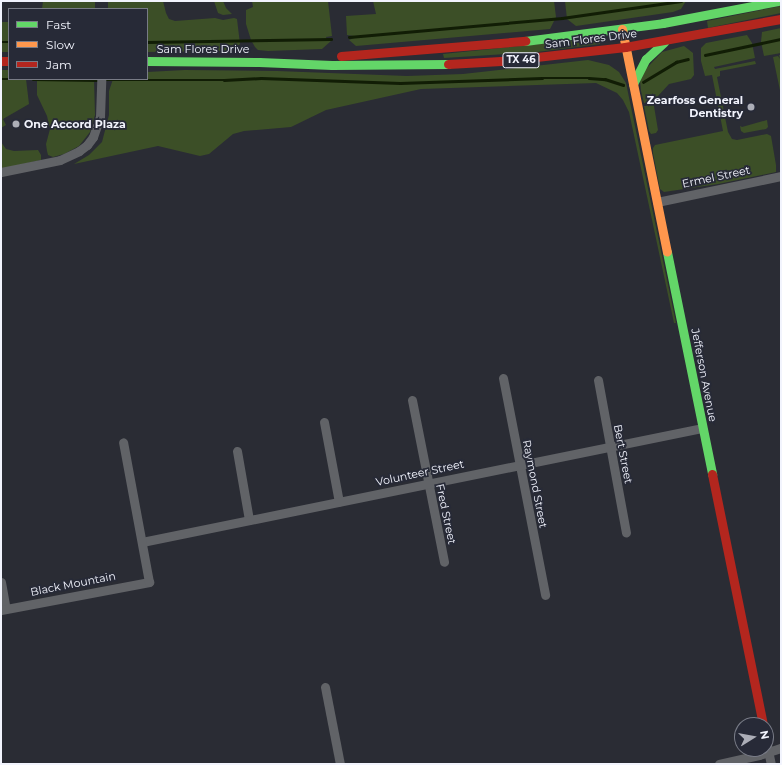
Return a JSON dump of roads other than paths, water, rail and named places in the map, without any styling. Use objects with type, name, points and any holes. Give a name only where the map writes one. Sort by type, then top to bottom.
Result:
[{"type":"main road","name":"Sam Flores Drive","points":[[259,62],[418,51],[534,40],[622,29],[778,1]]},
{"type":"main road","name":"Sam Flores Drive","points":[[148,61],[259,62],[317,65],[449,64],[537,58],[625,47],[781,19]]},
{"type":"main road","name":"Jefferson Avenue","points":[[622,29],[761,717]]},
{"type":"main road","points":[[633,84],[646,59],[665,41]]},
{"type":"street","points":[[1,172],[60,160],[80,151],[87,145],[93,137],[100,117],[101,80]]},
{"type":"street","name":"Ermel Street","points":[[657,202],[781,176]]},
{"type":"street","name":"Raymond Street","points":[[503,378],[545,594]]},
{"type":"street","name":"Bert Street","points":[[598,380],[609,447],[626,532]]},
{"type":"street","name":"Fred Street","points":[[412,400],[444,562]]},
{"type":"street","points":[[324,422],[339,502]]},
{"type":"street","name":"Volunteer Street","points":[[142,542],[702,428]]},
{"type":"street","points":[[123,442],[142,542]]},
{"type":"street","points":[[237,451],[250,520]]},
{"type":"street","name":"Black Mountain","points":[[4,610],[149,582],[142,542]]},
{"type":"street","points":[[1,582],[4,610]]},
{"type":"street","points":[[325,687],[340,764]]},
{"type":"street","points":[[719,764],[748,757]]},
{"type":"waterway","points":[[349,37],[562,18],[681,1]]},
{"type":"waterway","points":[[148,42],[331,39]]},
{"type":"waterway","points":[[705,55],[781,39]]},
{"type":"waterway","points":[[1,42],[8,42]]},
{"type":"waterway","points":[[643,82],[676,62],[688,59]]},
{"type":"waterway","points":[[103,80],[224,80],[261,78],[400,83],[542,78],[589,78],[605,79],[623,85]]},
{"type":"waterway","points":[[1,79],[8,79]]},
{"type":"place","name":"Zearfoss General Dentistry","points":[[751,107]]},
{"type":"place","name":"One Accord Plaza","points":[[16,124]]}]
